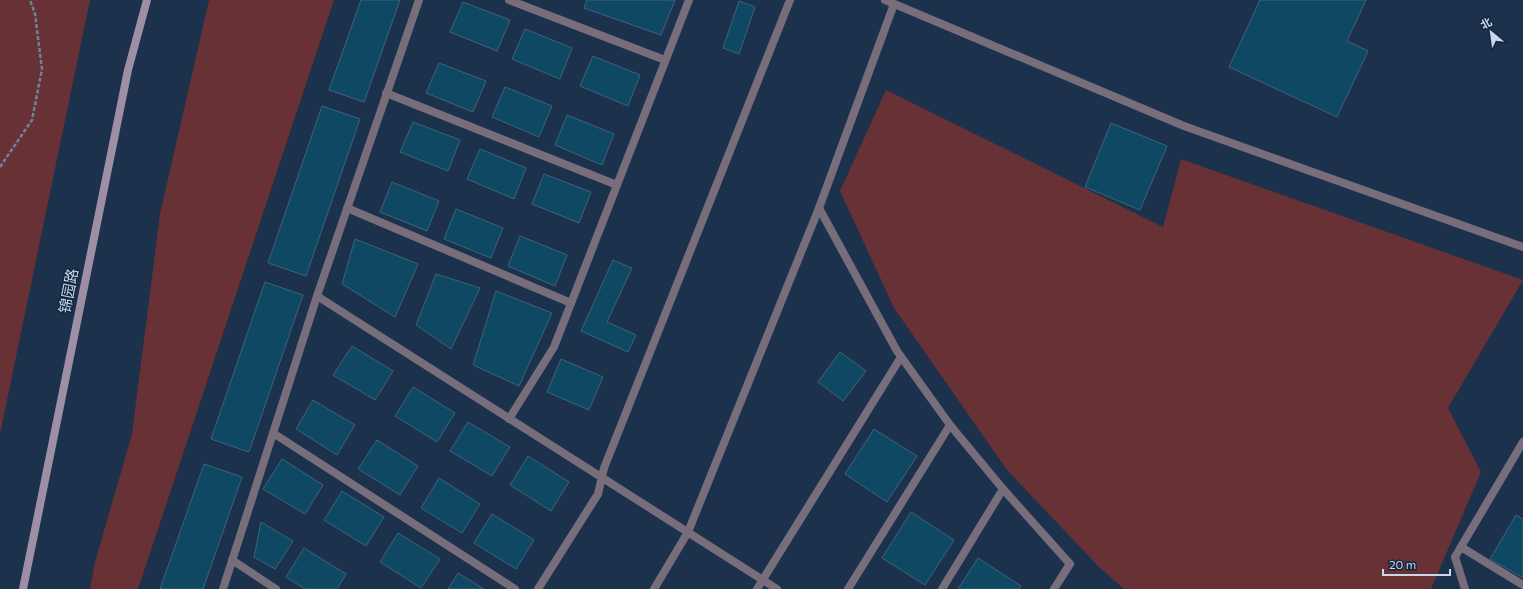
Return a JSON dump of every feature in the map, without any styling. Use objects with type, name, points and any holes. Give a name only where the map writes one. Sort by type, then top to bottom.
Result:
[{"type":"street","name":"锦园路","points":[[23,589],[128,70],[147,0]]},
{"type":"street","points":[[223,589],[317,296],[419,0]]},
{"type":"street","points":[[509,0],[665,60]]},
{"type":"street","points":[[509,419],[554,347],[689,0]]},
{"type":"street","points":[[538,589],[598,494],[607,461],[790,0]]},
{"type":"street","points":[[885,0],[1184,126],[1523,246]]},
{"type":"street","points":[[654,589],[688,532],[819,208],[894,4]]},
{"type":"street","points":[[386,93],[617,185]]},
{"type":"street","points":[[347,208],[571,303]]},
{"type":"street","points":[[819,208],[901,357],[950,425],[1003,489],[1070,564],[1054,589]]},
{"type":"street","points":[[317,296],[777,589]]},
{"type":"street","points":[[757,589],[901,357]]},
{"type":"street","points":[[848,589],[950,425]]},
{"type":"street","points":[[273,433],[515,589]]},
{"type":"street","points":[[1465,589],[1455,557],[1523,442]]},
{"type":"street","points":[[942,589],[1003,489]]},
{"type":"street","points":[[1461,546],[1523,585]]},
{"type":"street","points":[[232,560],[276,589]]},
{"type":"path","points":[[0,167],[32,120],[42,68],[34,14],[30,0]]},
{"type":"shaded area","points":[[0,0],[90,0],[0,434]]},
{"type":"shaded area","points":[[209,0],[334,0],[138,589],[90,589],[95,562],[132,434],[160,214]]},
{"type":"shaded area","points":[[886,90],[1163,227],[1181,159],[1523,280],[1448,408],[1481,472],[1431,589],[1124,589],[1099,567],[1007,470],[894,308],[840,191]]},
{"type":"building","points":[[361,0],[400,0],[364,102],[329,90]]},
{"type":"building","points":[[587,0],[675,0],[661,35],[584,8]]},
{"type":"building","points":[[1260,0],[1366,0],[1347,41],[1368,51],[1337,117],[1229,67]]},
{"type":"building","points":[[739,1],[755,7],[739,54],[723,48]]},
{"type":"building","points":[[463,2],[510,20],[497,51],[450,32]]},
{"type":"building","points":[[525,29],[572,48],[560,79],[512,59]]},
{"type":"building","points":[[593,56],[640,75],[628,106],[580,86]]},
{"type":"building","points":[[439,63],[486,81],[473,112],[426,93]]},
{"type":"building","points":[[505,87],[552,106],[539,137],[492,117]]},
{"type":"building","points":[[322,106],[360,119],[306,276],[268,263]]},
{"type":"building","points":[[567,115],[614,134],[602,165],[555,145]]},
{"type":"building","points":[[413,122],[460,140],[448,171],[400,152]]},
{"type":"building","points":[[1111,123],[1167,146],[1140,210],[1085,187]]},
{"type":"building","points":[[480,149],[526,168],[514,199],[467,179]]},
{"type":"building","points":[[544,174],[591,192],[579,223],[532,204]]},
{"type":"building","points":[[392,182],[439,201],[427,231],[380,212]]},
{"type":"building","points":[[456,209],[503,228],[491,258],[444,239]]},
{"type":"building","points":[[520,236],[567,255],[555,286],[508,266]]},
{"type":"building","points":[[355,239],[418,264],[395,317],[342,284]]},
{"type":"building","points":[[613,260],[632,268],[607,322],[636,335],[628,352],[581,331]]},
{"type":"building","points":[[436,274],[480,288],[451,349],[416,325]]},
{"type":"building","points":[[265,282],[303,295],[249,452],[211,439]]},
{"type":"building","points":[[496,291],[552,313],[519,386],[473,365]]},
{"type":"building","points":[[352,346],[393,371],[375,400],[333,375]]},
{"type":"building","points":[[840,352],[866,371],[843,401],[818,382]]},
{"type":"building","points":[[561,359],[603,377],[589,410],[547,392]]},
{"type":"building","points":[[413,387],[455,413],[437,442],[395,416]]},
{"type":"building","points":[[313,400],[355,425],[337,455],[296,429]]},
{"type":"building","points":[[468,422],[510,447],[492,476],[450,451]]},
{"type":"building","points":[[874,429],[917,456],[887,502],[845,474]]},
{"type":"building","points":[[377,440],[418,466],[400,495],[358,469]]},
{"type":"building","points":[[528,456],[569,482],[551,511],[510,485]]},
{"type":"building","points":[[282,459],[323,485],[305,514],[263,489]]},
{"type":"building","points":[[204,464],[242,477],[203,589],[160,589]]},
{"type":"building","points":[[439,478],[480,504],[462,533],[421,508]]},
{"type":"building","points":[[342,491],[384,517],[366,546],[324,520]]},
{"type":"building","points":[[911,512],[954,540],[925,585],[882,558]]},
{"type":"building","points":[[492,514],[534,540],[516,569],[474,543]]},
{"type":"building","points":[[1516,515],[1523,519],[1523,578],[1490,559]]},
{"type":"building","points":[[261,522],[293,541],[275,569],[254,557]]},
{"type":"building","points":[[398,533],[440,559],[421,588],[380,562]]},
{"type":"building","points":[[304,548],[346,574],[337,589],[305,589],[286,577]]},
{"type":"building","points":[[978,558],[1021,586],[1019,589],[958,589]]},
{"type":"building","points":[[458,573],[484,589],[448,589]]}]
